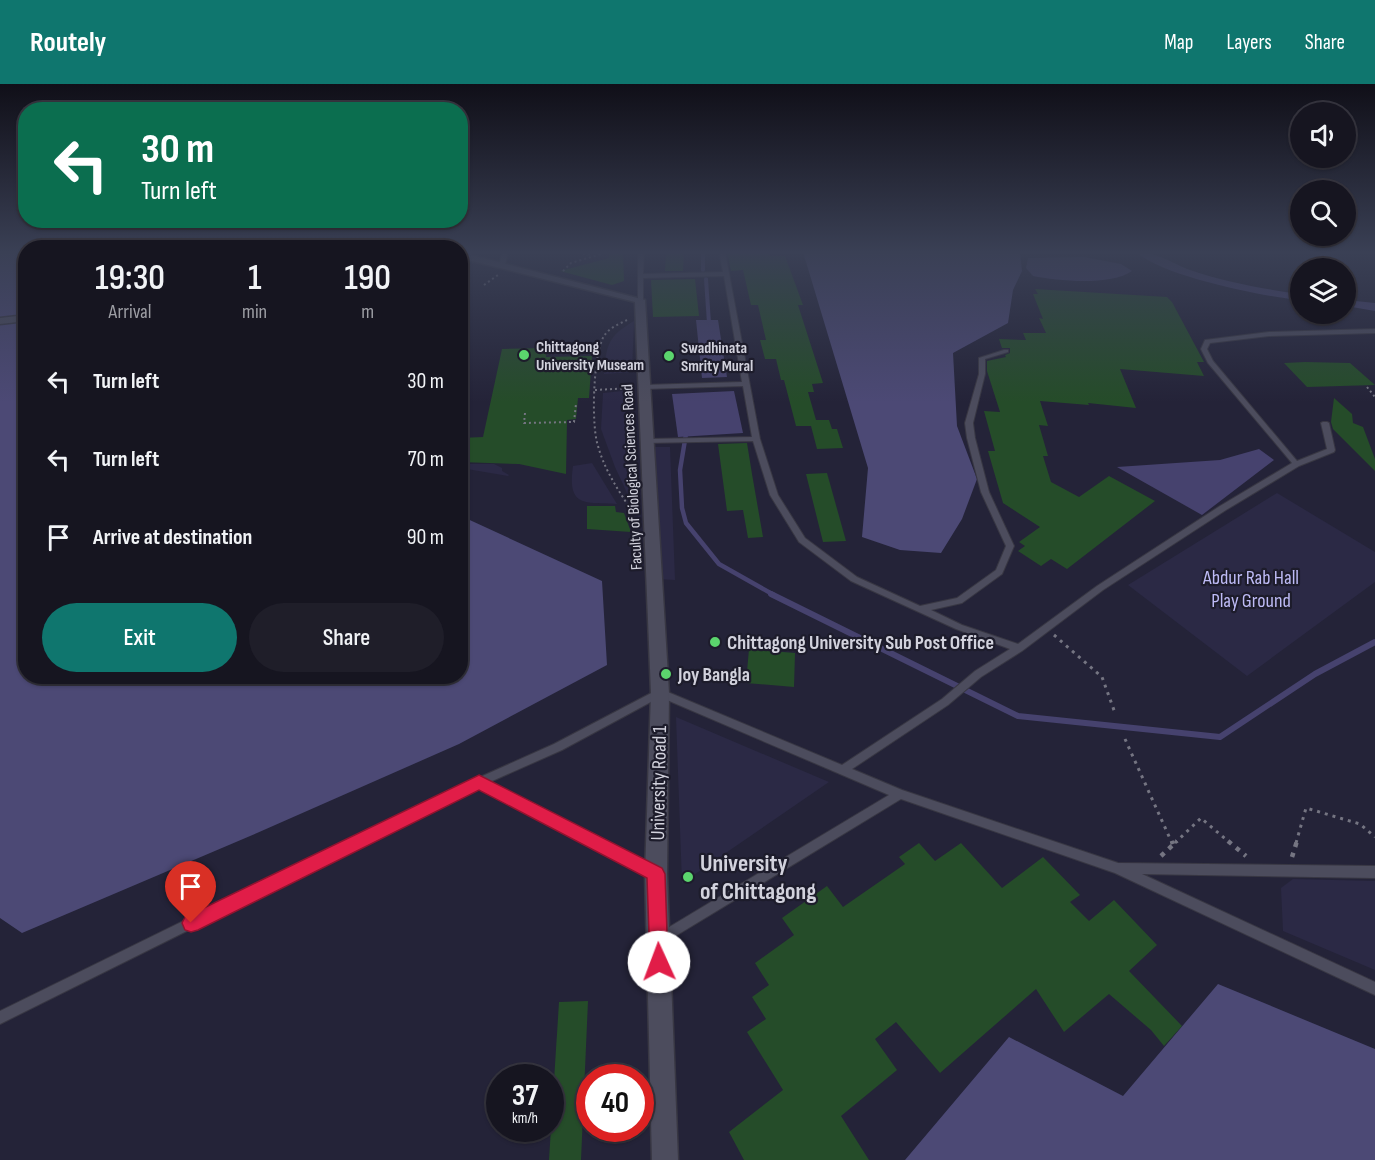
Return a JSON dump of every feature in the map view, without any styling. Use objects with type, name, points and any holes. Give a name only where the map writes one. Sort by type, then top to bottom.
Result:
[{"type":"street","points":[[626,302],[640,307]]},
{"type":"street","name":"Faculty of Biological Sciences Road","points":[[640,307],[660,693]]},
{"type":"street","points":[[0,321],[18,319]]},
{"type":"street","name":"University Road 1","points":[[660,693],[656,874],[665,1160]]},
{"type":"lane","points":[[640,302],[640,307]]},
{"type":"lane","points":[[731,302],[756,439],[774,495],[802,540],[854,579],[959,627],[1019,648]]},
{"type":"lane","points":[[1296,464],[1210,362],[1204,349],[1207,340],[1269,334],[1375,331]]},
{"type":"lane","points":[[920,609],[959,601],[999,572],[1010,546],[985,492],[969,423],[979,386],[982,358],[1006,351]]},
{"type":"lane","points":[[644,387],[746,384]]},
{"type":"lane","points":[[844,769],[945,702],[978,674],[1019,648],[1100,588],[1223,508],[1296,464],[1331,450],[1325,423]]},
{"type":"lane","points":[[647,441],[756,439]]},
{"type":"lane","points":[[0,1018],[479,782],[558,747],[660,693],[900,794],[1117,868],[1375,989]]},
{"type":"lane","points":[[479,782],[656,874]]},
{"type":"lane","points":[[658,940],[900,794]]},
{"type":"lane","points":[[1117,868],[1375,872]]},
{"type":"path","points":[[636,518],[604,461],[595,436],[595,390],[599,348],[605,335],[640,307]]},
{"type":"path","points":[[595,390],[644,387]]},
{"type":"path","points":[[1367,387],[1375,397]]},
{"type":"path","points":[[525,413],[524,423],[574,422],[576,405]]},
{"type":"path","points":[[1046,628],[1102,677],[1115,713]]},
{"type":"path","points":[[1125,739],[1173,844]]},
{"type":"path","points":[[1288,870],[1306,808],[1360,824],[1375,837]]},
{"type":"path","points":[[1149,867],[1201,819],[1263,870]]},
{"type":"shaded area","name":"University of Chittagong","points":[[0,302],[18,302],[18,684],[468,684],[468,302],[1290,302],[1290,324],[1356,324],[1356,302],[1375,302],[1375,1160],[0,1160]]},
{"type":"shaded area","points":[[0,302],[18,302],[18,684],[468,684],[468,519],[602,581],[607,665],[459,744],[22,933],[0,918]]},
{"type":"shaded area","points":[[818,302],[1011,302],[1008,323],[953,353],[957,426],[977,479],[962,519],[941,553],[900,550],[862,537],[868,468]]},
{"type":"shaded area","points":[[696,320],[718,320],[727,377],[702,378]]},
{"type":"shaded area","points":[[734,391],[743,433],[678,437],[672,394]]},
{"type":"shaded area","points":[[1259,449],[1274,460],[1202,515],[1117,467],[1220,460]]},
{"type":"shaded area","points":[[1218,984],[1375,1049],[1375,1160],[905,1160],[1009,1037],[1123,1096]]},
{"type":"green space","points":[[634,321],[632,372],[604,374],[610,342]]},
{"type":"green space","points":[[632,390],[640,521],[615,467],[601,429],[603,393]]},
{"type":"green space","points":[[653,447],[670,447],[675,580],[657,579]]},
{"type":"green space","points":[[592,463],[617,504],[587,502],[576,496],[572,480],[573,466]]},
{"type":"green space","points":[[468,464],[494,464],[502,468],[508,476],[468,469]]},
{"type":"green space","name":"Abdur Rab Hall Play Ground","points":[[1277,493],[1375,552],[1375,582],[1247,676],[1128,585]]},
{"type":"green space","points":[[676,717],[829,782],[682,883]]},
{"type":"green space","points":[[1293,879],[1375,881],[1375,970],[1283,931],[1281,888]]},
{"type":"building","points":[[652,302],[698,302],[699,316],[653,317]]},
{"type":"building","points":[[750,302],[802,302],[803,305],[798,305],[823,383],[812,384],[814,392],[808,392],[816,420],[829,420],[832,429],[837,429],[843,448],[817,449],[811,426],[796,426],[776,359],[765,359],[760,340],[766,340],[758,305],[751,305]]},
{"type":"building","points":[[1036,302],[1172,302],[1204,362],[1197,362],[1204,376],[1120,369],[1136,408],[1040,401],[1048,426],[1039,425],[1048,456],[1043,456],[1051,482],[1079,497],[1109,476],[1155,501],[1067,569],[1051,559],[1041,566],[1018,551],[1025,546],[1019,542],[1040,527],[1003,503],[988,451],[995,451],[984,411],[1000,412],[987,371],[987,361],[1006,357],[1005,355],[1010,353],[1010,348],[1002,348],[999,339],[1026,340],[1023,333],[1046,333],[1039,318],[1043,319]]},
{"type":"building","points":[[547,348],[546,357],[592,356],[589,398],[578,398],[576,419],[567,420],[566,474],[519,464],[468,462],[468,438],[483,437],[502,349]]},
{"type":"building","points":[[1284,363],[1350,363],[1375,385],[1307,387]]},
{"type":"building","points":[[1334,398],[1352,414],[1353,423],[1363,427],[1375,459],[1375,471],[1333,429],[1331,422]]},
{"type":"building","points":[[747,443],[763,537],[748,538],[743,510],[727,511],[718,444]]},
{"type":"building","points":[[827,473],[846,541],[823,542],[806,474]]},
{"type":"building","points":[[587,506],[615,506],[616,512],[624,513],[631,532],[587,529]]},
{"type":"building","points":[[749,649],[795,653],[794,687],[746,683]]},
{"type":"building","points":[[919,843],[935,861],[961,843],[1002,888],[1043,857],[1080,895],[1070,902],[1089,921],[1114,900],[1157,945],[1129,971],[1182,1026],[1164,1046],[1151,1030],[1109,994],[1064,1032],[1036,989],[940,1073],[896,1022],[875,1039],[897,1070],[841,1116],[869,1160],[744,1160],[729,1132],[783,1090],[747,1032],[766,1019],[752,997],[769,985],[755,963],[794,935],[782,918],[827,886],[843,907],[905,864],[899,857]]},
{"type":"building","points":[[588,1001],[585,1064],[576,1064],[576,1142],[582,1142],[581,1160],[549,1160],[550,1142],[564,1142],[564,1064],[555,1064],[559,1002]]},
{"type":"waterway","points":[[708,302],[709,323]]},
{"type":"waterway","points":[[1356,304],[1375,307]]},
{"type":"waterway","points":[[686,434],[680,470],[682,508],[686,523],[719,564],[774,595]]},
{"type":"waterway","points":[[771,594],[1018,716],[1220,737],[1315,674],[1375,642]]},
{"type":"place","name":"Chittagong University Museam","points":[[524,355]]},
{"type":"place","name":"Swadhinata Smrity Mural","points":[[669,356]]},
{"type":"place","name":"Chittagong University Sub Post Office","points":[[715,642]]},
{"type":"place","name":"Joy Bangla","points":[[666,674]]},
{"type":"place","name":"University of Chittagong","points":[[688,877]]},
{"type":"route","points":[[191,923],[479,782],[656,874],[659,962]]}]
